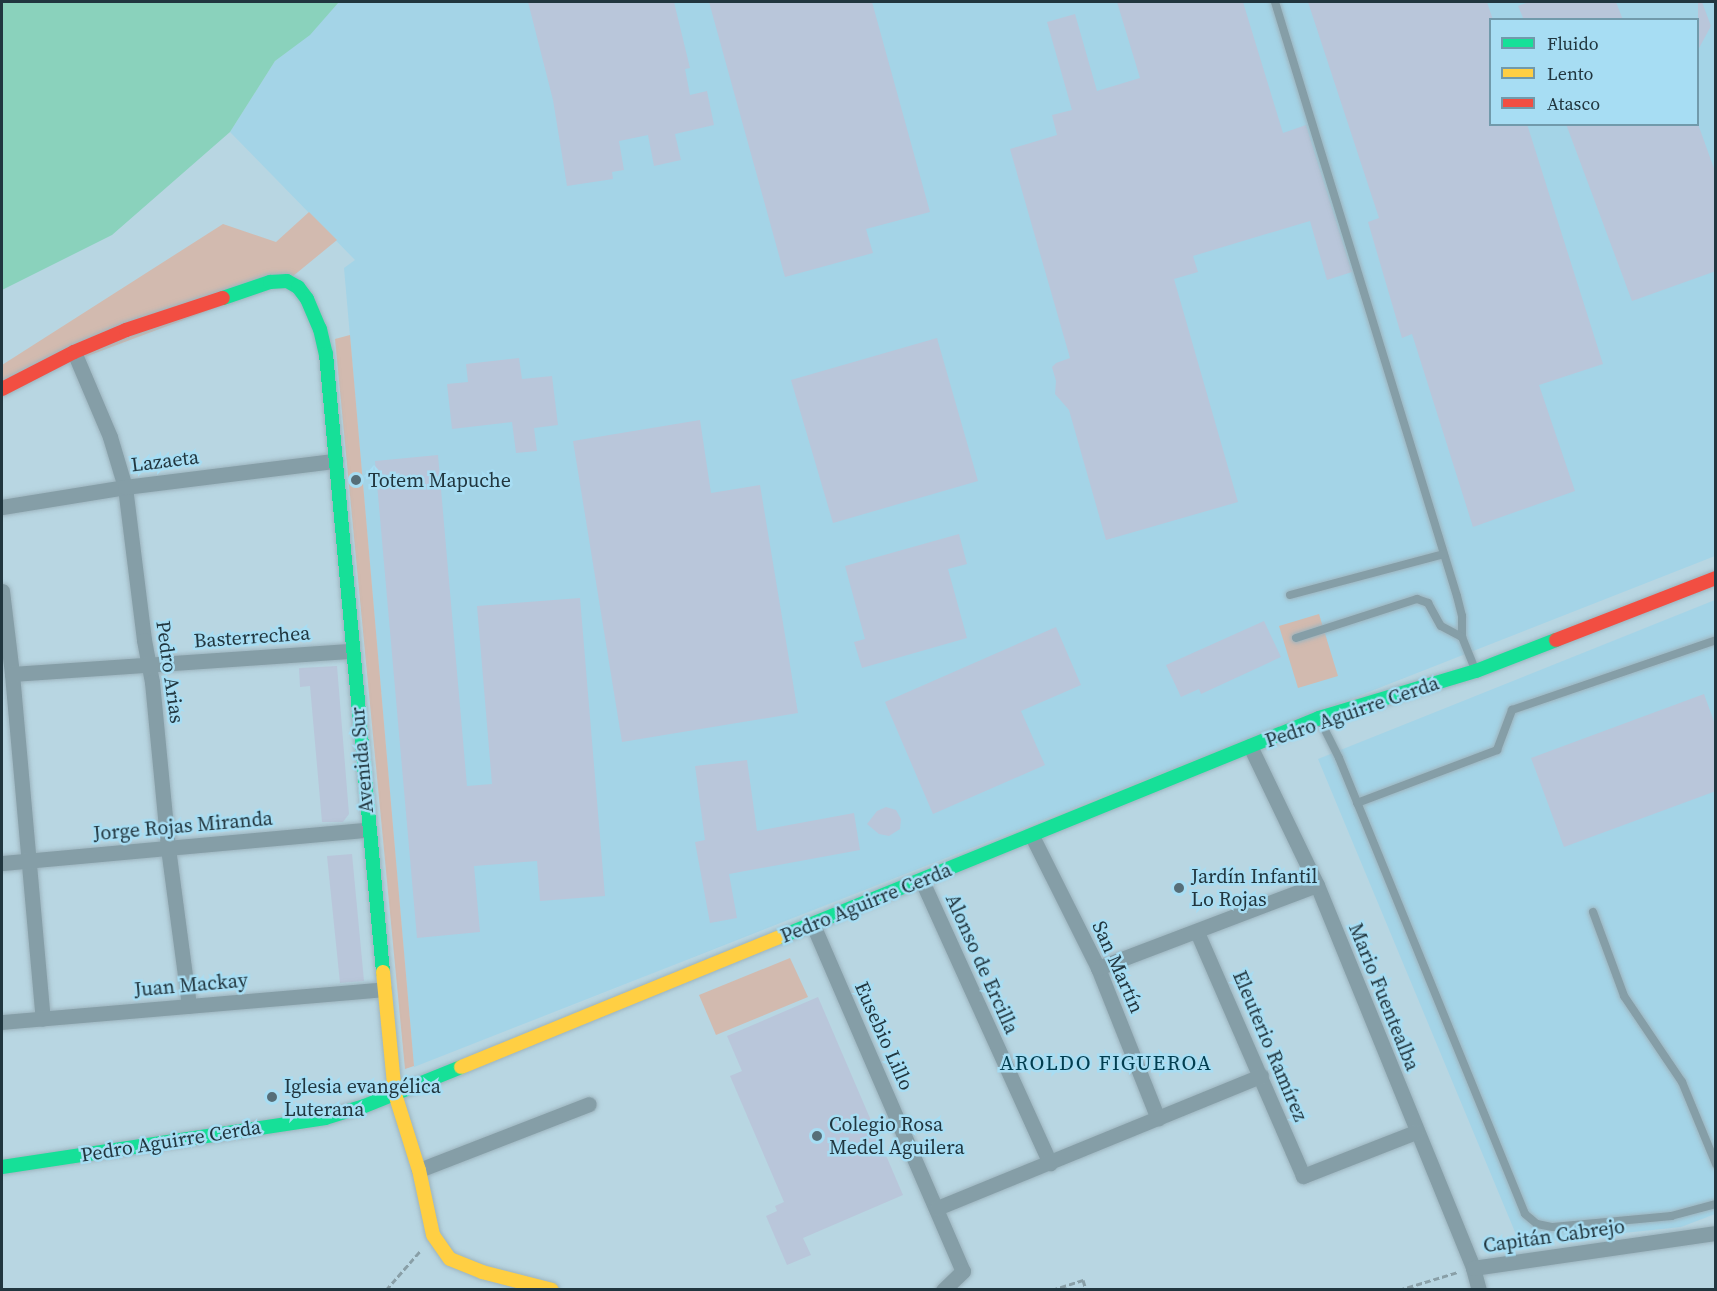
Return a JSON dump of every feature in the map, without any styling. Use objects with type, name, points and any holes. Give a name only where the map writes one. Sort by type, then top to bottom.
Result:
[{"type":"street","name":"Avenida Sur","points":[[74,352],[126,330],[270,282],[287,281],[298,287],[315,313],[324,341],[368,830],[395,1094],[419,1170],[433,1235]]},
{"type":"street","points":[[2,388],[74,352]]},
{"type":"street","name":"Pedro Arias","points":[[74,352],[110,437],[125,487],[149,665],[168,848],[189,1006]]},
{"type":"street","name":"Lazaeta","points":[[2,507],[125,487],[334,461]]},
{"type":"street","name":"Pedro Aguirre Cerda","points":[[2,1167],[325,1118],[395,1094],[1319,718],[1476,671],[1716,578]]},
{"type":"street","points":[[2,591],[12,674],[7,693],[29,860],[43,1019]]},
{"type":"street","name":"Basterrechea","points":[[12,674],[352,651]]},
{"type":"street","name":"Mario Fuentealba","points":[[1250,747],[1317,885],[1473,1268],[1479,1290]]},
{"type":"street","name":"Jorge Rojas Miranda","points":[[2,863],[368,830]]},
{"type":"street","name":"San Martín","points":[[1032,836],[1098,968],[1158,1119]]},
{"type":"street","name":"Alonso de Ercilla","points":[[922,881],[1050,1162]]},
{"type":"street","points":[[1098,968],[1317,885]]},
{"type":"street","name":"Eusebio Lillo","points":[[813,925],[963,1271],[943,1290]]},
{"type":"street","name":"Eleuterio Ramírez","points":[[1197,932],[1303,1176],[1416,1132]]},
{"type":"street","name":"Juan Mackay","points":[[2,1022],[384,989]]},
{"type":"street","points":[[937,1208],[1261,1076]]},
{"type":"street","points":[[419,1170],[589,1104]]},
{"type":"street","name":"Capitán Cabrejo","points":[[1473,1268],[1681,1240],[1716,1233]]},
{"type":"street","points":[[433,1235],[450,1259],[482,1272],[552,1290]]},
{"type":"lane","points":[[1275,2],[1444,554],[1462,616],[1462,637],[1476,671]]},
{"type":"lane","points":[[1290,595],[1444,554]]},
{"type":"lane","points":[[1296,638],[1418,599],[1428,603],[1441,626],[1462,637]]},
{"type":"lane","points":[[1357,802],[1497,750],[1512,710],[1716,640]]},
{"type":"lane","points":[[1319,718],[1357,802],[1525,1214],[1537,1224],[1553,1227],[1671,1216],[1716,1204]]},
{"type":"lane","points":[[1593,912],[1624,996],[1682,1082],[1716,1164]]},
{"type":"path","points":[[386,1290],[433,1235]]},
{"type":"path","name":"Capitán Cabrejo","points":[[1400,1290],[1473,1268]]},
{"type":"path","points":[[1052,1290],[1083,1280],[1086,1290]]},
{"type":"shaded area","points":[[2,2],[339,2],[310,35],[275,61],[230,132],[112,235],[2,290]]},
{"type":"shaded area","points":[[339,2],[1715,2],[1715,556],[414,1067],[344,268],[355,260],[230,132],[275,61],[310,34]]},
{"type":"shaded area","points":[[309,212],[337,240],[287,281],[2,388],[2,365],[223,224],[276,242]]},
{"type":"shaded area","points":[[350,335],[414,1066],[405,1069],[335,339]]},
{"type":"shaded area","points":[[1715,600],[1715,1214],[1681,1227],[1520,1244],[1318,759]]},
{"type":"shaded area","points":[[1319,614],[1338,676],[1298,688],[1279,626]]},
{"type":"shaded area","points":[[790,958],[808,997],[716,1035],[699,995]]},
{"type":"building","points":[[528,2],[674,2],[690,68],[685,69],[690,95],[707,91],[714,125],[675,134],[681,160],[654,166],[648,135],[619,141],[624,170],[612,172],[613,179],[567,186],[553,100]]},
{"type":"building","points":[[709,2],[872,2],[930,212],[866,229],[873,253],[785,277]]},
{"type":"building","points":[[1117,2],[1243,2],[1283,133],[1306,125],[1352,272],[1327,280],[1310,221],[1193,256],[1198,272],[1174,279],[1238,502],[1106,540],[1069,410],[1055,394],[1056,381],[1052,367],[1070,358],[1010,149],[1057,135],[1052,115],[1072,110],[1047,22],[1075,14],[1097,91],[1140,78]]},
{"type":"building","points":[[1308,2],[1487,2],[1492,18],[1489,18],[1489,126],[1528,126],[1603,364],[1539,385],[1575,491],[1473,527],[1412,334],[1402,338],[1368,222],[1379,218]]},
{"type":"building","points":[[1529,2],[1616,2],[1622,18],[1523,18],[1518,6]]},
{"type":"building","points":[[1698,2],[1702,2],[1711,26],[1699,48],[1699,18]]},
{"type":"building","points":[[1567,126],[1699,126],[1716,174],[1716,271],[1632,301]]},
{"type":"building","points":[[937,338],[978,481],[833,523],[791,380]]},
{"type":"building","points":[[519,358],[522,379],[552,376],[558,425],[534,428],[537,451],[516,453],[512,422],[452,429],[447,384],[468,382],[466,364]]},
{"type":"building","points":[[700,420],[711,493],[760,485],[798,713],[622,742],[573,441]]},
{"type":"building","points":[[438,455],[467,786],[492,784],[477,606],[580,598],[605,896],[540,901],[537,861],[474,866],[480,932],[417,938],[375,461]]},
{"type":"building","points":[[959,534],[967,564],[948,569],[967,638],[862,668],[854,642],[865,639],[845,566]]},
{"type":"building","points":[[1264,621],[1281,657],[1201,694],[1199,689],[1181,697],[1166,665]]},
{"type":"building","points":[[1056,627],[1081,685],[1021,711],[1045,765],[933,814],[885,702]]},
{"type":"building","points":[[337,666],[349,814],[343,822],[322,822],[310,686],[300,687],[299,668]]},
{"type":"building","points":[[1704,694],[1716,727],[1716,791],[1564,847],[1531,758]]},
{"type":"building","points":[[747,760],[757,831],[854,813],[860,850],[729,874],[737,918],[710,923],[695,842],[705,840],[695,766]]},
{"type":"building","points":[[886,807],[896,810],[901,819],[900,829],[889,836],[879,834],[867,824],[877,811]]},
{"type":"building","points":[[352,854],[364,981],[340,983],[327,856]]},
{"type":"building","name":"Colegio Rosa Medel Aguilera","points":[[818,997],[903,1195],[803,1238],[811,1255],[787,1265],[766,1216],[777,1211],[775,1206],[784,1202],[730,1076],[742,1071],[727,1036]]},
{"type":"traffic: fast","points":[[223,298],[270,282],[287,281],[298,287],[307,299],[320,329],[326,354],[383,972]]},
{"type":"traffic: fast","points":[[780,937],[1319,718],[1476,671],[1556,640]]},
{"type":"traffic: fast","points":[[2,1167],[325,1118],[362,1107],[461,1067]]},
{"type":"traffic: slow","points":[[461,1067],[780,937]]},
{"type":"traffic: slow","points":[[383,972],[395,1094],[419,1170],[433,1235],[450,1259],[482,1272],[552,1290]]},
{"type":"traffic: jam","points":[[2,389],[74,352],[126,330],[223,298]]},
{"type":"traffic: jam","points":[[1556,640],[1716,578]]},
{"type":"place","name":"Totem Mapuche","points":[[356,480]]},
{"type":"place","name":"Jardín Infantil Lo Rojas","points":[[1179,888]]},
{"type":"place","name":"Iglesia evangélica Luterana","points":[[272,1097]]},
{"type":"place","name":"Colegio Rosa Medel Aguilera","points":[[817,1136]]},
{"type":"district","name":"AROLDO FIGUEROA","points":[[1106,1063]]}]
